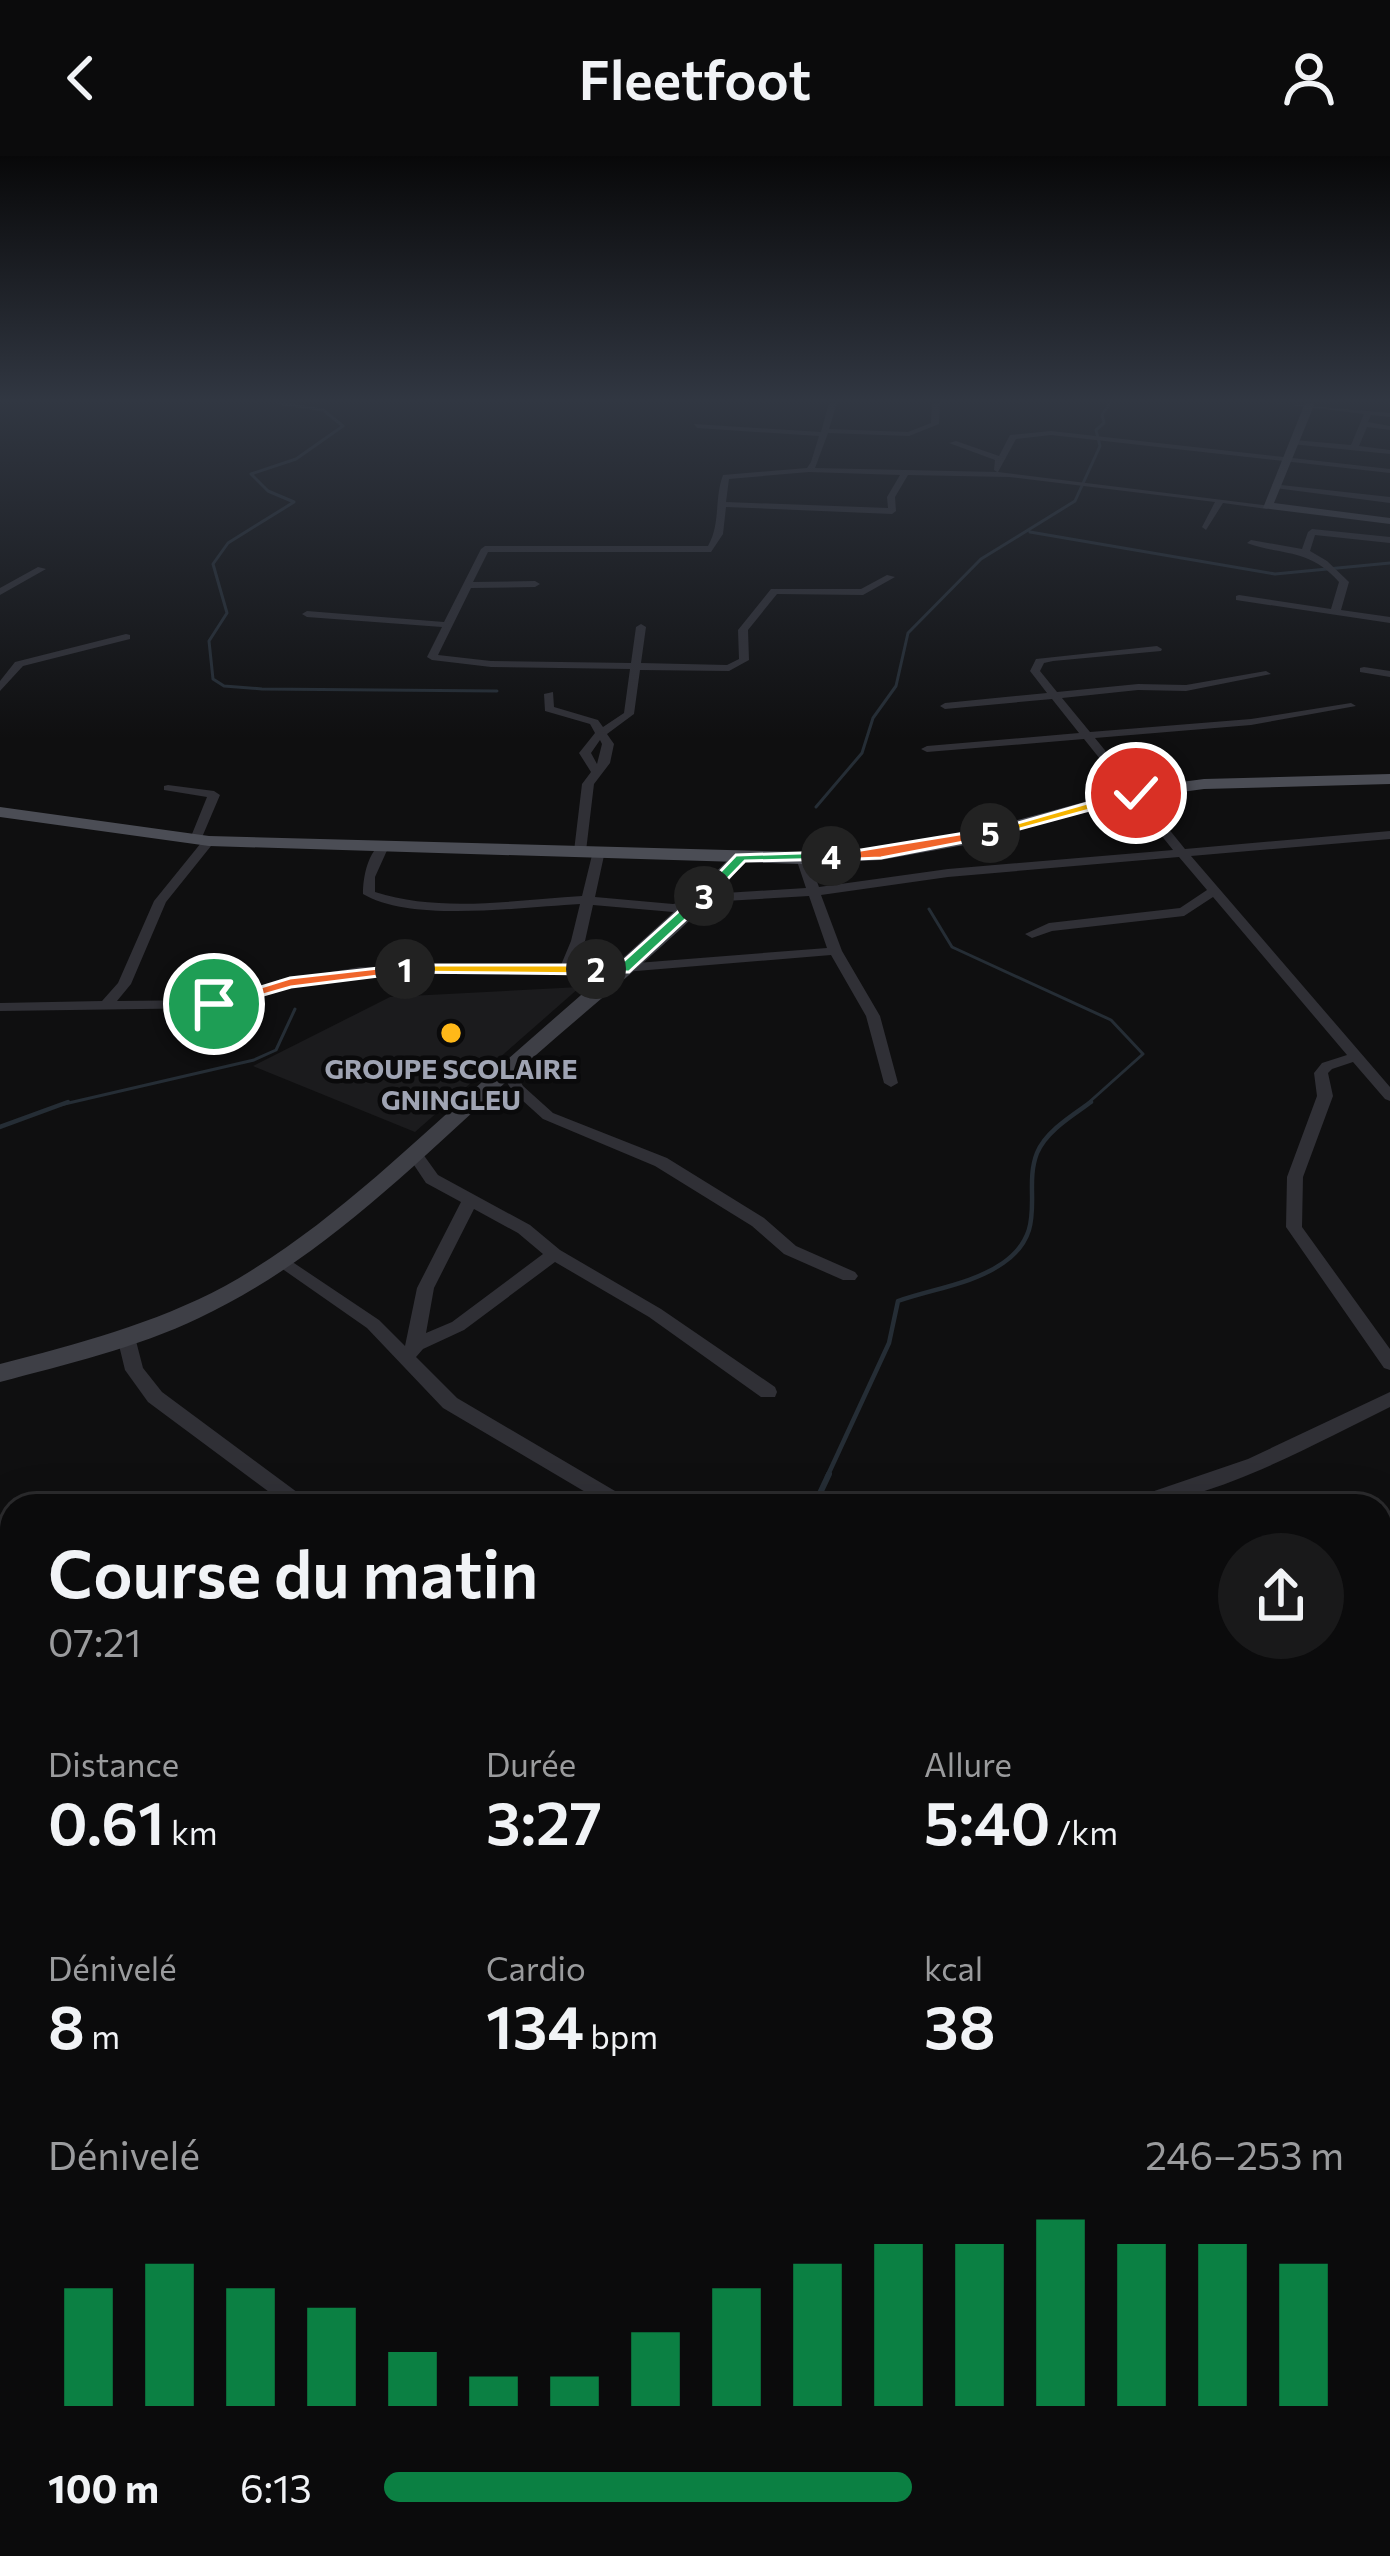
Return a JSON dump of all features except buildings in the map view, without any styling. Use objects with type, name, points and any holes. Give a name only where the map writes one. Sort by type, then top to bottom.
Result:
[{"type":"main road","points":[[0,812],[202,840],[802,858],[881,854],[964,840],[1136,793],[1252,780],[1390,779]]},
{"type":"street","points":[[720,515],[720,537],[712,549],[491,547],[482,553],[432,654],[437,660],[637,669],[741,664],[746,651],[742,630],[774,591],[863,592],[890,577]]},
{"type":"street","points":[[1206,527],[1212,515]]},
{"type":"street","points":[[1341,515],[1390,521]]},
{"type":"street","points":[[1306,550],[1312,532],[1390,540]]},
{"type":"street","points":[[1251,543],[1306,550],[1344,582],[1335,613]]},
{"type":"street","points":[[0,592],[41,569]]},
{"type":"street","points":[[470,585],[535,584]]},
{"type":"street","points":[[1239,598],[1390,620]]},
{"type":"street","points":[[308,614],[450,625]]},
{"type":"street","points":[[596,771],[585,753],[629,714],[641,627]]},
{"type":"street","points":[[0,688],[19,664],[126,637]]},
{"type":"street","points":[[1157,649],[1090,652],[1040,661],[1035,670],[1183,854],[1390,1096]]},
{"type":"street","points":[[1364,670],[1390,674]]},
{"type":"street","points":[[945,706],[1138,687],[1199,686],[1266,674]]},
{"type":"street","points":[[549,694],[549,709],[594,722],[606,738],[604,763],[588,784],[586,900],[578,940],[565,970]]},
{"type":"street","points":[[927,749],[1264,720],[1351,706]]},
{"type":"street","points":[[105,1007],[124,984],[160,901],[202,840],[214,795],[168,788]]},
{"type":"street","points":[[383,845],[369,877],[369,893],[390,902],[467,907],[586,900],[652,908],[948,873],[1390,835]]},
{"type":"street","points":[[0,1373],[126,1337],[194,1311],[280,1262],[414,1153],[695,904],[741,857]]},
{"type":"street","points":[[802,858],[835,951],[873,1016],[891,1083]]},
{"type":"street","points":[[1032,934],[1049,927],[1184,912],[1214,891]]},
{"type":"street","points":[[0,1007],[214,1004],[290,983],[360,971],[624,968],[835,951]]},
{"type":"street","points":[[1358,1056],[1327,1066],[1321,1073],[1325,1096],[1294,1177],[1294,1227],[1390,1364]]},
{"type":"street","points":[[507,1070],[518,1088],[548,1116],[661,1162],[758,1222],[790,1250],[849,1276]]},
{"type":"street","points":[[414,1153],[432,1179],[524,1228],[554,1254],[655,1313],[768,1392]]},
{"type":"street","points":[[412,1351],[427,1284],[470,1201]]},
{"type":"street","points":[[412,1351],[458,1326],[554,1254]]},
{"type":"street","points":[[280,1262],[412,1351],[451,1403],[605,1494]]},
{"type":"street","points":[[126,1337],[134,1370],[155,1397],[286,1494]]},
{"type":"street","points":[[1167,1494],[1255,1464],[1390,1399]]},
{"type":"shaded area","points":[[580,987],[415,1132],[253,1066],[390,997]]},
{"type":"waterway","points":[[273,515],[228,543],[213,564],[227,613],[209,641],[213,679],[224,686],[262,689],[497,691]]},
{"type":"waterway","points":[[816,807],[862,753],[873,718],[896,686],[908,633],[981,559],[1052,515]]},
{"type":"waterway","points":[[1030,532],[1275,574],[1390,563]]},
{"type":"waterway","points":[[929,909],[952,947],[1111,1020],[1143,1054],[1086,1105]]},
{"type":"waterway","points":[[60,1105],[254,1060],[276,1050],[295,1009]]},
{"type":"waterway","points":[[0,1127],[68,1102]]},
{"type":"waterway","points":[[827,1477],[889,1343],[898,1301],[979,1276],[1017,1250],[1030,1224],[1037,1153],[1053,1131],[1091,1102]]},
{"type":"waterway","points":[[820,1494],[829,1474]]},
{"type":"place","name":"GROUPE SCOLAIRE GNINGLEU","points":[[451,1033]]},
{"type":"route","points":[[214,1004],[290,983],[360,971],[624,968],[741,857],[881,854],[964,840],[1136,793]]}]
